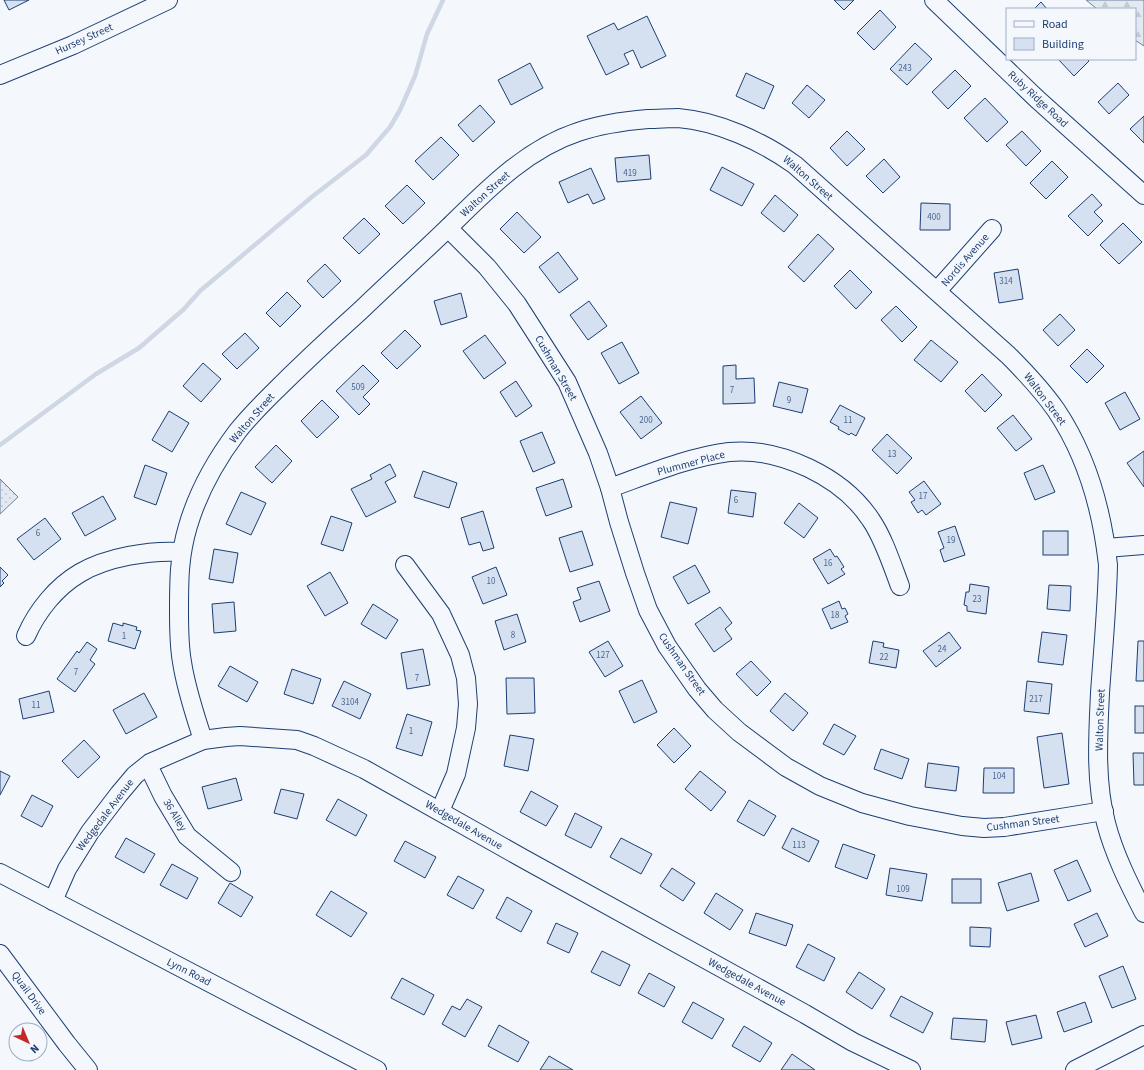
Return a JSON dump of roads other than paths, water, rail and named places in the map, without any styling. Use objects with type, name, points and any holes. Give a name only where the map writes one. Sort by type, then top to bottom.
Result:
[{"type":"street","name":"Hursey Street","points":[[0,75],[73,45],[168,0]]},
{"type":"street","name":"Ruby Ridge Road","points":[[934,0],[1037,99],[1144,195]]},
{"type":"street","name":"Walton Street","points":[[203,740],[191,701],[182,661],[179,571],[181,552],[189,524],[204,486],[222,453],[238,430],[290,376],[493,185],[520,163],[559,139],[591,128],[625,120],[680,118],[722,128],[744,136],[779,154],[795,165],[1008,354],[1035,383],[1055,409],[1080,452],[1088,472],[1106,548],[1108,565],[1098,732],[1099,770],[1106,823],[1123,869],[1144,913]]},
{"type":"street","name":"Cushman Street","points":[[448,228],[487,267],[517,304],[566,382],[586,424],[610,488],[634,573],[648,610],[667,646],[697,689],[715,710],[756,746],[786,767],[820,786],[862,803],[904,815],[962,826],[984,828],[1004,827],[1104,811]]},
{"type":"street","name":"Nordis Avenue","points":[[937,291],[992,229]]},
{"type":"street","name":"Plummer Place","points":[[610,488],[686,462],[731,452],[766,454],[788,460],[815,470],[827,477],[861,507],[876,528],[900,586]]},
{"type":"street","points":[[1106,548],[1144,545]]},
{"type":"street","points":[[26,636],[32,623],[44,605],[62,587],[80,573],[110,561],[152,552],[181,552]]},
{"type":"street","points":[[405,565],[441,614],[460,655],[466,678],[468,704],[466,728],[456,774],[440,811]]},
{"type":"street","name":"Wedgedale Avenue","points":[[53,901],[67,869],[90,832],[131,780],[148,766],[165,756],[203,740],[240,736],[297,740],[314,746],[364,769],[853,1042],[911,1070]]},
{"type":"street","name":"36 Alley","points":[[148,766],[163,796],[188,836],[231,872]]},
{"type":"street","name":"Lynn Road","points":[[0,873],[377,1070]]},
{"type":"street","name":"Quail Drive","points":[[0,954],[88,1070]]},
{"type":"street","points":[[1075,1070],[1144,1035]]},
{"type":"waterway","points":[[0,445],[96,374],[139,348],[184,309],[200,291],[313,196],[366,155],[390,127],[400,110],[415,76],[427,34],[443,0]]}]
